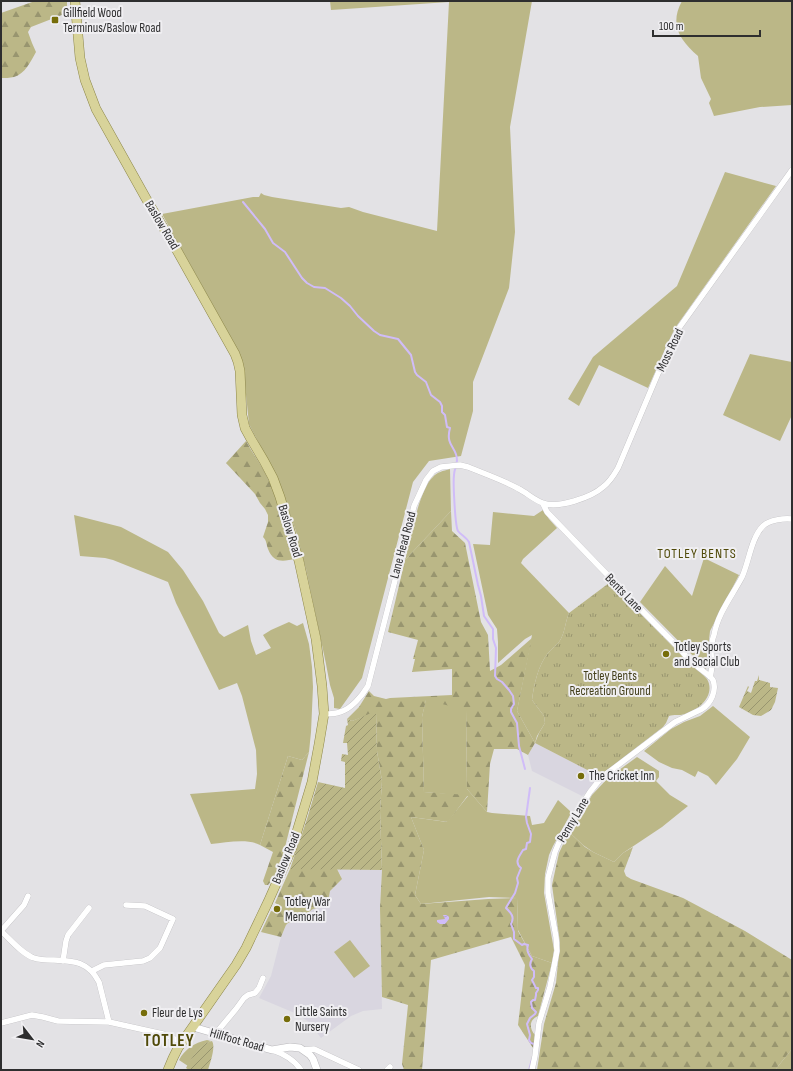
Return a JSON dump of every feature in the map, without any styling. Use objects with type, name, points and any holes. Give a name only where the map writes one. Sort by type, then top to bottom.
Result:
[{"type":"main road","name":"Baslow Road","points":[[75,1],[80,58],[85,80],[96,109],[232,346],[238,362],[241,380],[242,415],[245,428],[273,478],[280,497],[299,561],[316,639],[322,686],[324,714],[320,744],[312,782],[292,848],[246,948],[236,965],[182,1042],[168,1070]]},
{"type":"street","name":"Moss Road","points":[[543,504],[558,504],[576,501],[595,493],[613,477],[670,345],[679,328],[792,170]]},
{"type":"street","name":"Lane Head Road","points":[[324,714],[345,710],[353,704],[368,686],[414,506],[422,487],[431,473],[441,467],[460,465],[468,467],[518,489],[543,504]]},
{"type":"street","name":"Bents Lane","points":[[543,504],[547,512],[612,581],[694,664],[710,677]]},
{"type":"street","name":"Penny Lane","points":[[532,1070],[539,1023],[550,988],[557,951],[548,893],[548,878],[554,852],[560,839],[566,827],[601,778],[675,722],[702,710],[708,704],[713,695],[713,682],[710,677],[711,649],[717,622],[742,576],[755,540],[761,529],[767,524],[777,520],[792,518]]},
{"type":"street","points":[[28,896],[22,908],[1,931],[30,956],[39,960],[63,960],[78,963],[87,967],[99,982],[109,1022]]},
{"type":"street","points":[[92,972],[104,965],[147,960],[160,948],[173,919],[145,906],[126,905]]},
{"type":"street","points":[[63,960],[68,935],[89,908]]},
{"type":"street","points":[[216,1033],[244,998],[255,993],[263,978]]},
{"type":"street","points":[[1,1023],[32,1016],[43,1017],[58,1022],[109,1022],[163,1034],[182,1042]]},
{"type":"street","name":"Hillfoot Road","points":[[193,1027],[272,1050],[290,1047],[303,1050]]},
{"type":"street","points":[[303,1050],[314,1049],[359,1070]]},
{"type":"street","points":[[272,1050],[284,1054],[290,1058],[301,1070]]},
{"type":"street","points":[[303,1050],[313,1059],[317,1070]]},
{"type":"shaded area","points":[[535,743],[597,775],[593,786],[582,796],[532,771],[528,755]]},
{"type":"shaded area","points":[[337,869],[382,870],[380,908],[382,1009],[363,1011],[351,1016],[321,1038],[309,1022],[297,1014],[259,998],[271,976],[281,937],[286,925],[297,920],[313,909],[322,907],[330,891],[341,880],[341,876]]},
{"type":"green space","points":[[35,1],[67,1],[67,13],[31,27],[28,32],[36,52],[32,59],[27,67],[18,75],[11,78],[1,78],[1,13]]},
{"type":"green space","points":[[330,1],[532,1],[510,127],[515,232],[509,288],[473,382],[473,411],[461,456],[429,461],[413,482],[362,678],[340,709],[334,708],[334,698],[306,569],[297,535],[287,504],[274,472],[249,424],[243,365],[239,352],[162,214],[259,197],[261,193],[272,197],[341,208],[349,207],[437,231],[449,2],[331,10]]},
{"type":"green space","points":[[682,1],[792,1],[792,105],[760,107],[714,116],[709,103],[711,99],[701,78],[698,56],[686,44],[678,32],[676,17]]},
{"type":"green space","points":[[725,172],[776,186],[675,328],[648,388],[599,365],[579,406],[568,399],[593,357],[677,286]]},
{"type":"green space","points":[[750,354],[792,362],[792,415],[780,441],[723,415]]},
{"type":"green space","points":[[246,441],[263,469],[272,489],[280,508],[296,559],[279,560],[270,554],[266,541],[263,537],[268,522],[268,515],[255,494],[226,463]]},
{"type":"green space","points":[[450,469],[451,511],[405,560],[423,492],[435,475]]},
{"type":"green space","points":[[543,510],[557,528],[523,559],[521,563],[569,613],[561,639],[545,658],[539,669],[535,682],[532,700],[544,716],[545,723],[537,736],[535,743],[517,711],[532,635],[525,639],[498,663],[497,629],[488,615],[473,544],[490,545],[493,512],[534,516]]},
{"type":"green space","points":[[451,511],[452,531],[465,543],[481,622],[488,635],[490,671],[501,665],[532,638],[517,711],[535,743],[528,755],[517,749],[494,749],[490,764],[487,812],[467,789],[466,710],[426,700],[422,717],[424,792],[468,795],[448,822],[411,817],[424,850],[415,895],[421,904],[517,898],[518,931],[532,956],[552,963],[538,1016],[531,1024],[535,1035],[533,1048],[518,1025],[525,965],[511,937],[431,960],[422,1070],[404,1070],[402,1064],[408,1005],[382,997],[380,908],[382,870],[380,811],[382,781],[377,751],[376,712],[352,721],[347,719],[359,707],[369,691],[374,696],[386,699],[452,695],[452,669],[412,672],[415,659],[413,659],[418,640],[388,632],[405,560]]},
{"type":"green space","points":[[74,515],[121,527],[168,552],[183,570],[203,601],[219,633],[224,637],[248,625],[251,641],[256,655],[271,648],[263,635],[289,622],[297,626],[303,623],[309,644],[313,687],[309,752],[302,760],[288,756],[260,845],[242,841],[211,844],[190,794],[255,789],[257,774],[256,750],[242,696],[237,683],[219,690],[176,603],[168,582],[113,560],[80,556]]},
{"type":"green space","points":[[704,558],[739,575],[710,631],[706,669],[640,602],[665,566],[692,596]]},
{"type":"green space","name":"Totley Bents Recreation Ground","points":[[609,583],[692,666],[707,679],[709,691],[705,701],[696,709],[683,715],[669,716],[663,727],[601,775],[597,775],[535,743],[545,723],[544,716],[532,700],[539,669],[548,653],[561,639],[569,613]]},
{"type":"green space","points":[[759,675],[759,680],[770,683],[770,687],[778,688],[775,702],[771,710],[761,716],[753,715],[739,707],[748,686],[747,691],[751,693],[755,681],[757,681]]},
{"type":"green space","points":[[426,699],[466,709],[467,789],[487,812],[530,816],[532,825],[544,823],[558,800],[570,811],[570,815],[549,855],[545,874],[544,893],[554,950],[552,963],[532,956],[518,930],[517,898],[489,897],[421,904],[415,895],[424,850],[411,817],[447,822],[468,796],[424,792],[422,717]]},
{"type":"green space","points":[[713,706],[750,737],[737,759],[716,785],[708,776],[698,771],[695,777],[682,770],[672,768],[659,762],[644,751],[671,729],[700,716]]},
{"type":"green space","points":[[376,711],[377,751],[382,781],[380,811],[382,870],[290,869],[318,782],[345,788],[345,762],[341,761],[342,754],[348,755],[347,743],[343,743],[346,726],[348,725],[347,719],[352,721]]},
{"type":"green space","points":[[309,752],[281,863],[274,878],[268,885],[265,885],[263,881],[273,852],[260,845],[288,756],[302,760]]},
{"type":"green space","points":[[637,757],[659,771],[659,777],[656,781],[670,795],[688,806],[662,827],[623,853],[614,862],[593,852],[569,832],[592,795],[608,778]]},
{"type":"green space","points":[[569,832],[585,847],[614,862],[623,853],[633,847],[624,871],[626,876],[683,898],[745,931],[792,960],[792,1049],[775,1070],[537,1070],[544,1024],[556,983],[560,943],[552,885],[559,853]]},
{"type":"green space","points":[[290,869],[337,869],[342,879],[330,891],[327,905],[313,909],[297,920],[288,923],[281,937],[261,932],[271,911],[279,913],[282,907],[275,903]]},
{"type":"green space","points":[[350,940],[370,966],[354,978],[334,952]]},
{"type":"green space","points":[[207,1040],[211,1041],[200,1048],[188,1066],[179,1060],[190,1047]]},
{"type":"green space","points":[[212,1041],[213,1051],[208,1070],[189,1070],[186,1068],[200,1048]]},
{"type":"green space","points":[[792,1049],[792,1070],[775,1070]]},
{"type":"water","points":[[443,915],[447,915],[449,919],[445,924],[440,924],[437,920],[445,919]]},
{"type":"waterway","points":[[243,202],[265,229],[273,243],[285,252],[307,283],[314,287],[325,288],[341,298],[358,316],[380,335],[398,339],[411,355],[415,372],[426,382],[431,395],[440,402],[442,406],[442,412],[445,415],[447,427],[450,428],[449,439],[455,452],[457,462],[454,473],[455,513],[457,527],[458,531],[469,542],[484,616],[493,629],[493,639],[496,648],[495,676],[513,696],[514,704],[511,712],[517,723],[519,746],[525,769]]},
{"type":"waterway","points":[[530,788],[526,817],[531,834],[530,842],[527,843],[526,849],[523,850],[518,859],[518,864],[521,868],[517,878],[518,883],[515,893],[506,908],[511,913],[511,924],[514,932],[514,939],[522,945],[528,945],[528,951],[532,959],[530,966],[534,971],[534,977],[532,980],[536,988],[538,988],[535,1000],[531,1002],[532,1008],[536,1012],[527,1024],[530,1035],[529,1040],[534,1044],[534,1046]]},
{"type":"waterway","points":[[529,1070],[532,1059]]},
{"type":"place","name":"Gillfield Wood Terminus/Baslow Road","points":[[55,20]]},
{"type":"place","name":"Totley Sports and Social Club","points":[[666,654]]},
{"type":"place","name":"The Cricket Inn","points":[[581,776]]},
{"type":"place","name":"Totley War Memorial","points":[[277,909]]},
{"type":"place","name":"Fleur de Lys","points":[[144,1013]]},
{"type":"place","name":"Little Saints Nursery","points":[[287,1019]]},
{"type":"district","name":"TOTLEY BENTS","points":[[697,553]]},
{"type":"district","name":"TOTLEY","points":[[169,1041]]}]
